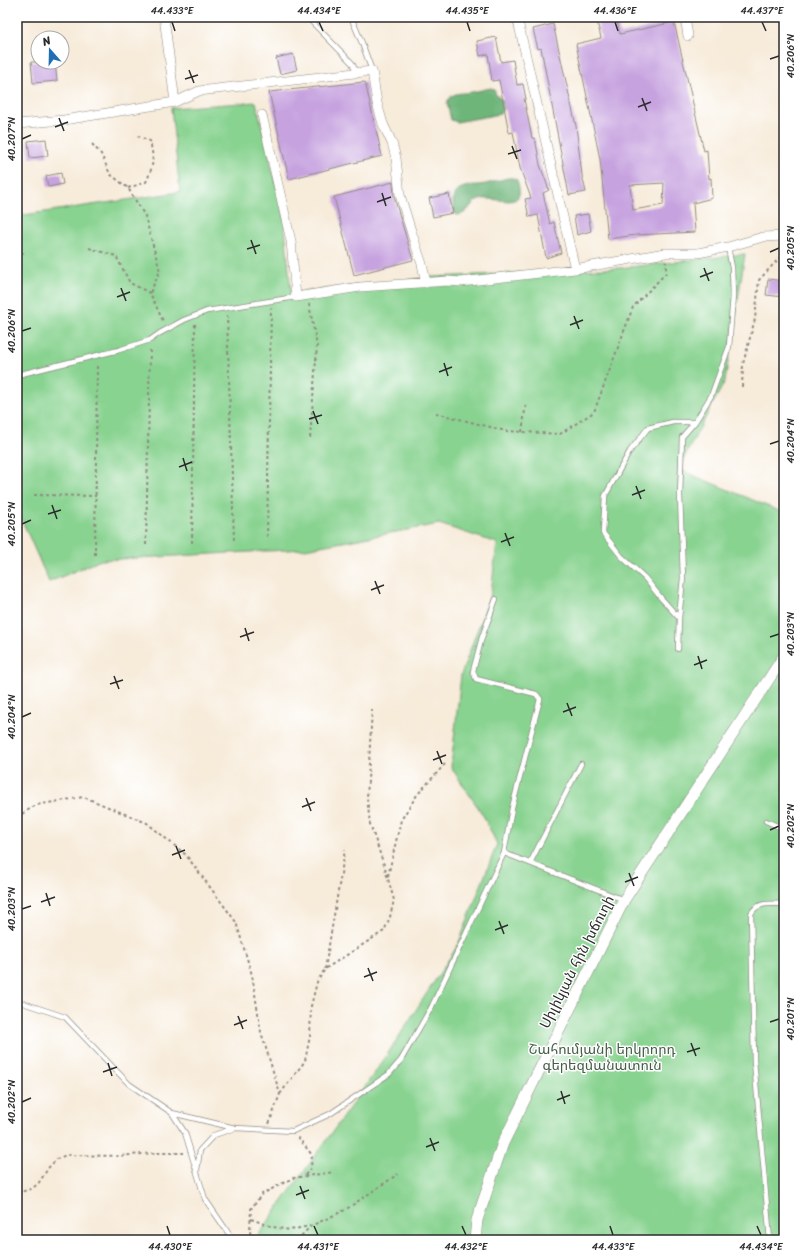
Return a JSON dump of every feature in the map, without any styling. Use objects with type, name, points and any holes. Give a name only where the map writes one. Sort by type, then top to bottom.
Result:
[{"type":"street","points":[[164,17],[175,102]]},
{"type":"street","points":[[517,17],[575,269]]},
{"type":"street","points":[[686,17],[688,36]]},
{"type":"street","points":[[17,124],[64,120],[175,102],[199,90],[372,71],[377,103],[396,158],[400,195],[422,264],[426,283]]},
{"type":"street","points":[[262,115],[291,241],[296,297],[360,287],[461,282],[575,269],[665,253],[698,253],[728,247],[763,237],[784,236]]},
{"type":"street","name":"Սիլիկյան հին խճուղի","points":[[474,1240],[477,1220],[503,1143],[624,900],[784,656]]},
{"type":"lane","points":[[309,17],[310,20],[352,63],[357,73]]},
{"type":"lane","points":[[351,17],[372,71]]},
{"type":"lane","points":[[678,649],[679,618],[684,578],[680,495],[682,436],[694,422],[711,396],[729,347],[733,295],[732,268],[728,247]]},
{"type":"lane","points":[[17,375],[97,356],[150,340],[167,329],[207,311],[296,297]]},
{"type":"lane","points":[[679,618],[645,578],[621,556],[602,533],[606,496],[630,451],[648,428],[673,422],[694,422]]},
{"type":"lane","points":[[17,1002],[65,1017],[129,1084],[172,1113],[235,1128],[293,1131],[330,1114],[390,1074],[401,1060],[432,1006],[504,853],[512,808],[540,699],[536,694],[476,679],[473,672],[482,637],[496,599]]},
{"type":"lane","points":[[530,863],[580,764]]},
{"type":"lane","points":[[766,821],[784,829]]},
{"type":"lane","points":[[504,853],[624,900]]},
{"type":"lane","points":[[770,1240],[754,1061],[751,914],[754,908],[758,905],[784,904]]},
{"type":"lane","points":[[172,1113],[185,1133],[205,1199],[229,1234],[235,1240]]},
{"type":"lane","points":[[197,1172],[200,1150],[214,1135],[235,1128]]},
{"type":"path","points":[[128,188],[146,182],[152,169],[153,154],[150,141],[138,136]]},
{"type":"path","points":[[92,144],[101,154],[110,174],[128,188],[145,216],[160,271],[150,293]]},
{"type":"path","points":[[89,248],[116,256],[130,283],[150,293],[167,329]]},
{"type":"path","points":[[17,253],[24,252]]},
{"type":"path","points":[[436,413],[506,431],[560,434],[594,412],[633,306],[666,273],[665,253]]},
{"type":"path","points":[[742,387],[744,364],[755,319],[759,280],[784,253]]},
{"type":"path","points":[[307,295],[317,346],[310,439]]},
{"type":"path","points":[[267,537],[271,300]]},
{"type":"path","points":[[226,308],[234,540]]},
{"type":"path","points":[[192,543],[195,316]]},
{"type":"path","points":[[146,545],[150,340]]},
{"type":"path","points":[[95,555],[97,356]]},
{"type":"path","points":[[522,432],[526,403]]},
{"type":"path","points":[[34,495],[96,496]]},
{"type":"path","points":[[325,969],[384,931],[390,918],[394,900],[370,824],[366,798],[372,709]]},
{"type":"path","points":[[388,878],[401,820],[417,795],[445,764]]},
{"type":"path","points":[[17,817],[36,805],[84,797],[147,823],[186,855],[236,922],[252,975],[261,1032],[280,1094]]},
{"type":"path","points":[[267,1130],[280,1094],[305,1061],[310,1036],[312,1000],[317,982],[325,969],[345,850]]},
{"type":"path","points":[[293,1131],[308,1148],[312,1155],[311,1168],[304,1176]]},
{"type":"path","points":[[17,1193],[31,1189],[38,1184],[57,1159],[66,1156],[120,1156],[154,1153],[192,1154]]},
{"type":"path","points":[[251,1240],[251,1209],[262,1194],[294,1178],[334,1172]]},
{"type":"path","points":[[250,1219],[273,1227],[290,1230],[311,1226],[345,1210],[398,1174]]},
{"type":"path","points":[[297,1240],[311,1226]]},
{"type":"green space","points":[[491,88],[494,89],[496,95],[502,100],[503,107],[500,114],[457,122],[451,120],[447,103],[451,96]]},
{"type":"green space","name":"Շահումյանի երկրորդ գերեզմանատուն","points":[[256,102],[284,217],[291,293],[434,277],[621,268],[745,254],[725,381],[678,469],[784,513],[784,1240],[255,1240],[383,1061],[458,945],[497,844],[483,815],[451,767],[461,675],[491,593],[497,543],[439,524],[305,549],[101,560],[49,582],[17,509],[17,216],[180,192],[171,108]]},
{"type":"green space","points":[[508,178],[517,180],[519,191],[518,197],[514,200],[478,200],[464,213],[456,215],[453,202],[456,192],[460,189]]},
{"type":"building","points":[[596,17],[616,17],[620,34],[674,22],[704,151],[707,150],[709,179],[711,178],[712,198],[693,203],[695,232],[636,235],[608,239],[600,159],[576,44],[601,38]],"holes":[[[664,183],[663,205],[633,210],[630,185]]]},
{"type":"building","points":[[553,24],[576,126],[582,175],[586,192],[569,195],[541,48],[538,49],[533,29]]},
{"type":"building","points":[[496,37],[501,62],[513,60],[517,85],[523,84],[526,99],[524,99],[532,138],[535,138],[540,165],[549,190],[543,193],[550,224],[554,222],[561,253],[546,258],[538,215],[529,217],[525,199],[531,198],[520,168],[513,132],[509,133],[499,80],[492,81],[488,54],[480,56],[477,41]]},
{"type":"building","points":[[293,54],[297,70],[280,74],[276,58]]},
{"type":"building","points":[[32,70],[56,70],[57,81],[33,83]]},
{"type":"building","points":[[365,82],[382,156],[289,179],[269,92]]},
{"type":"building","points":[[46,139],[48,156],[30,158],[28,141]]},
{"type":"building","points":[[61,173],[63,184],[48,187],[46,176]]},
{"type":"building","points":[[393,182],[394,197],[413,260],[354,275],[334,197]]},
{"type":"building","points":[[449,194],[453,213],[433,217],[429,198]]},
{"type":"building","points":[[588,214],[591,231],[577,235],[574,216]]},
{"type":"building","points":[[768,279],[784,281],[784,297],[766,295]]}]
